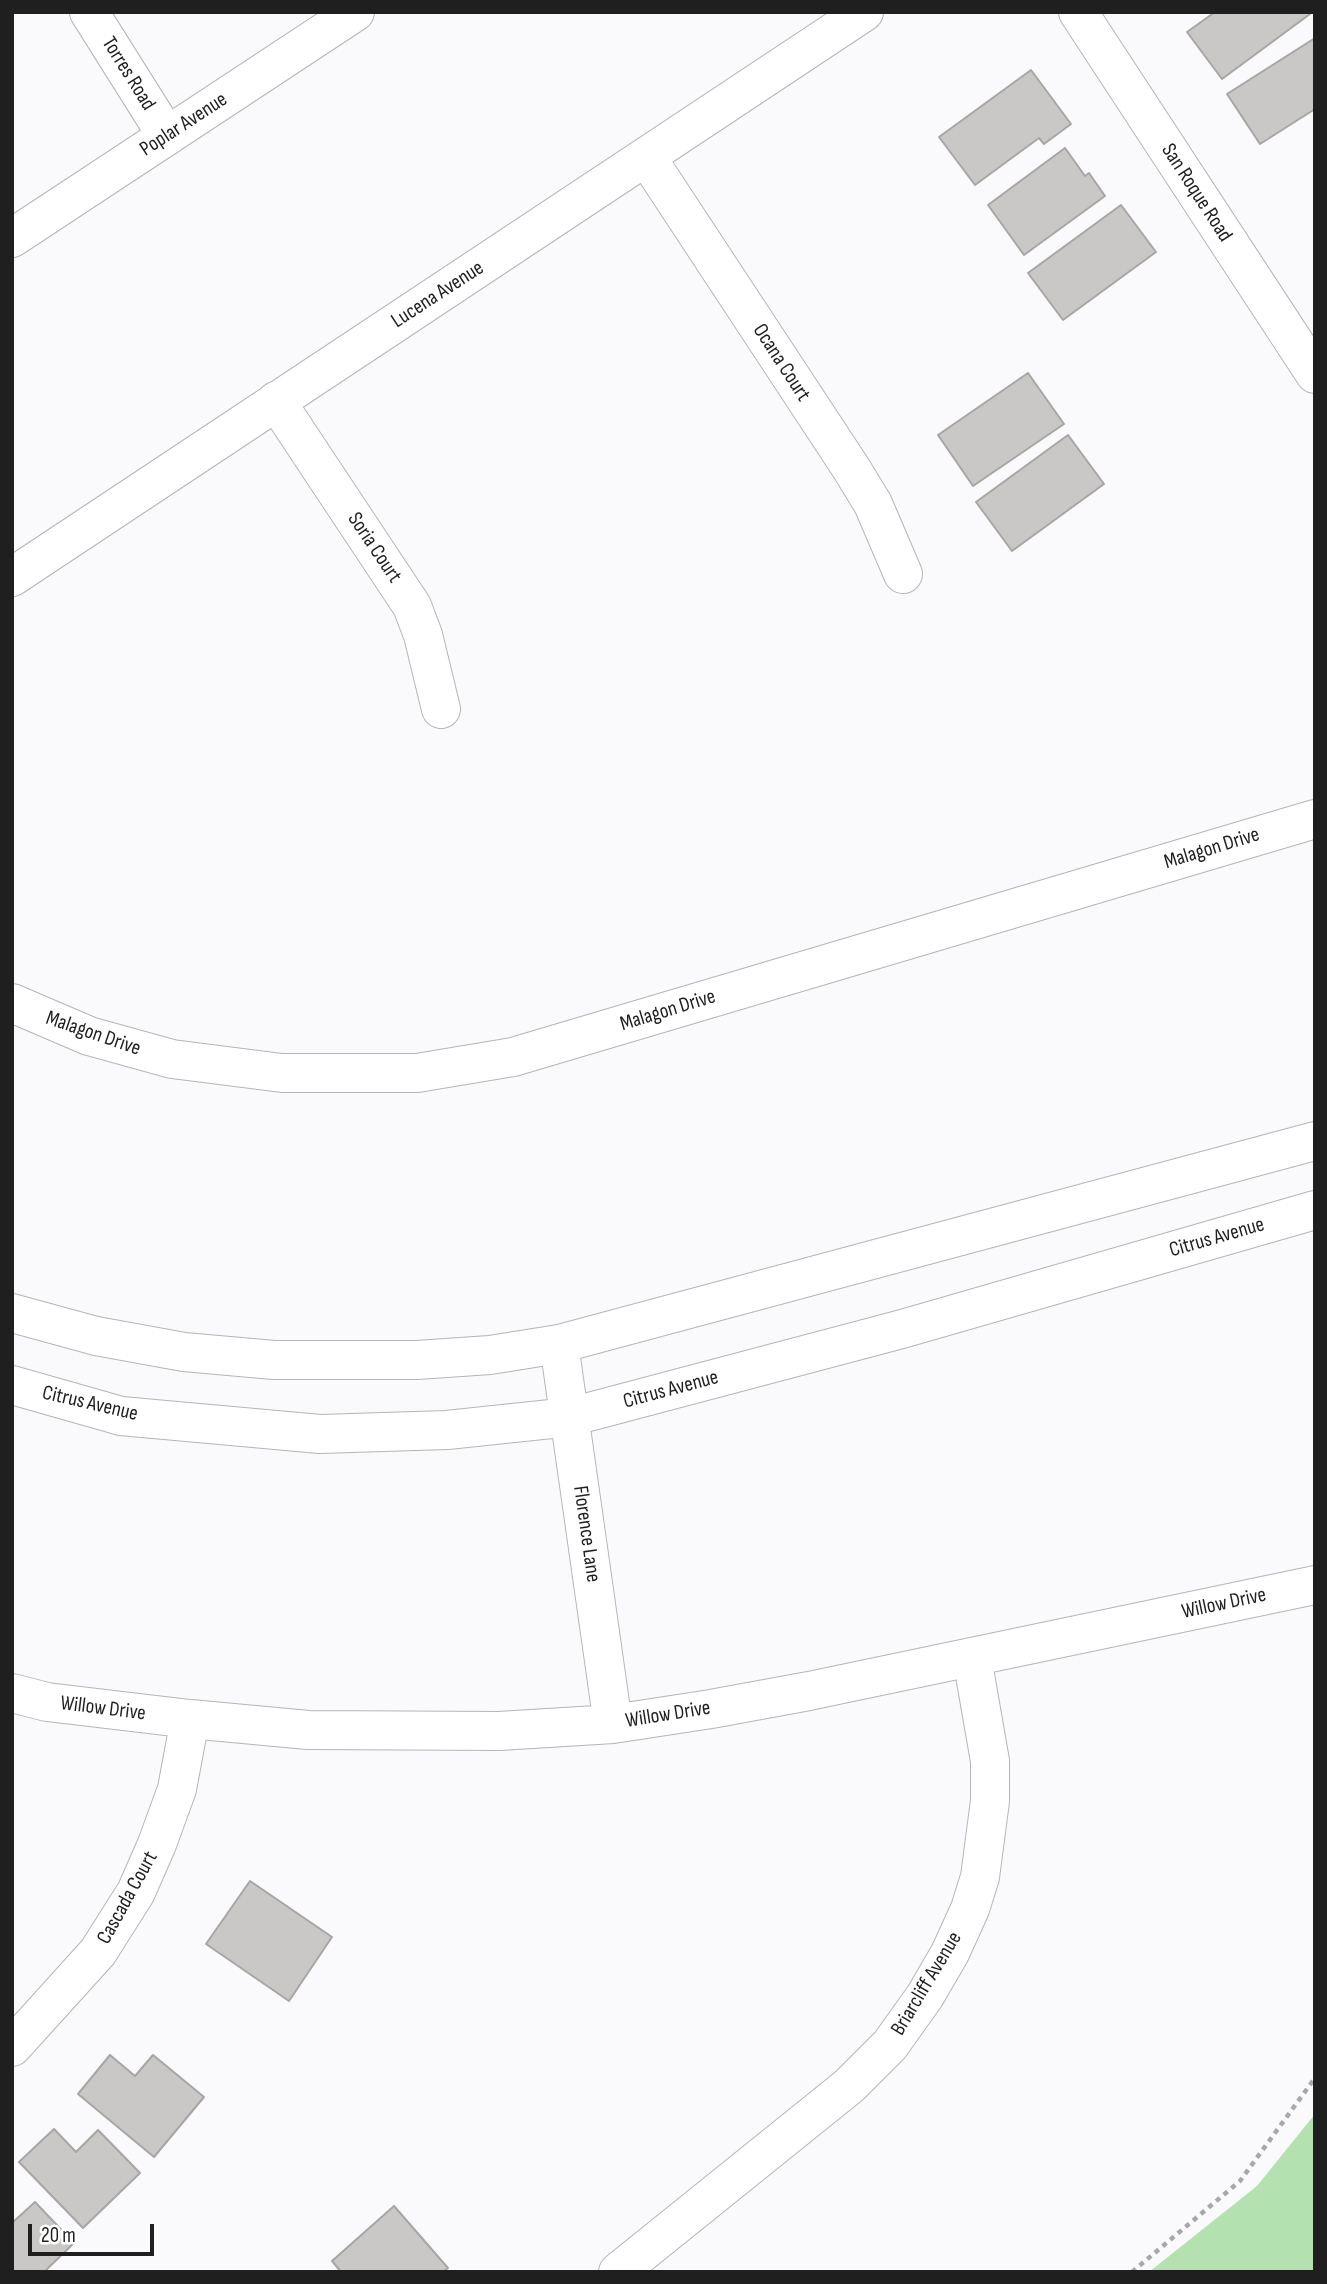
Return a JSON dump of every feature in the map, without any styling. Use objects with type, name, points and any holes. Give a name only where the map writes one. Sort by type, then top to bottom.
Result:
[{"type":"street","name":"Torres Road","points":[[89,12],[167,136]]},
{"type":"street","name":"Poplar Avenue","points":[[12,238],[355,12]]},
{"type":"street","name":"Lucena Avenue","points":[[12,577],[864,12]]},
{"type":"street","name":"San Roque Road","points":[[1078,12],[1315,373]]},
{"type":"street","name":"Ocana Court","points":[[647,158],[873,504],[903,573]]},
{"type":"street","name":"Soria Court","points":[[276,401],[412,606],[423,635],[441,709]]},
{"type":"street","name":"Malagon Drive","points":[[12,1003],[89,1036],[172,1059],[282,1073],[417,1073],[513,1058],[1315,819]]},
{"type":"street","points":[[12,1313],[96,1336],[184,1352],[274,1360],[417,1360],[491,1355],[559,1344],[1315,1141]]},
{"type":"street","name":"Citrus Avenue","points":[[12,1385],[121,1416],[320,1434],[447,1430],[570,1416],[902,1329],[1315,1210]]},
{"type":"street","name":"Florence Lane","points":[[559,1344],[613,1724]]},
{"type":"street","name":"Willow Drive","points":[[12,1693],[47,1702],[308,1730],[499,1731],[613,1724],[711,1709],[972,1658],[1315,1585]]},
{"type":"street","name":"Briarcliff Avenue","points":[[618,2272],[849,2086],[890,2045],[925,1996],[950,1953],[970,1909],[980,1877],[990,1801],[990,1761],[972,1658]]},
{"type":"street","name":"Cascada Court","points":[[12,2047],[98,1952],[136,1892],[177,1789],[191,1719]]},
{"type":"path","points":[[1132,2272],[1240,2181],[1315,2078]]},
{"type":"green space","points":[[1315,2114],[1315,2272],[1149,2272],[1257,2186]]},
{"type":"building","points":[[1215,12],[1310,14],[1222,79],[1187,32]]},
{"type":"building","points":[[1315,38],[1315,109],[1260,144],[1227,94]]},
{"type":"building","points":[[1031,70],[1071,124],[1044,144],[1039,138],[975,185],[939,137]]},
{"type":"building","points":[[1065,148],[1085,176],[1089,173],[1105,196],[1024,255],[988,205]]},
{"type":"building","points":[[1121,205],[1156,252],[1063,320],[1028,273]]},
{"type":"building","points":[[1028,373],[1064,424],[973,486],[938,435]]},
{"type":"building","points":[[1068,435],[1104,484],[1012,551],[976,502]]},
{"type":"building","points":[[250,1881],[332,1937],[289,2001],[206,1944]]},
{"type":"building","points":[[110,2055],[135,2076],[153,2055],[204,2097],[154,2157],[78,2094]]},
{"type":"building","points":[[54,2129],[76,2152],[98,2130],[140,2173],[83,2228],[19,2162]]},
{"type":"building","points":[[35,2202],[74,2243],[44,2272],[12,2272],[12,2223]]},
{"type":"building","points":[[394,2206],[448,2268],[443,2272],[341,2272],[332,2261]]}]
